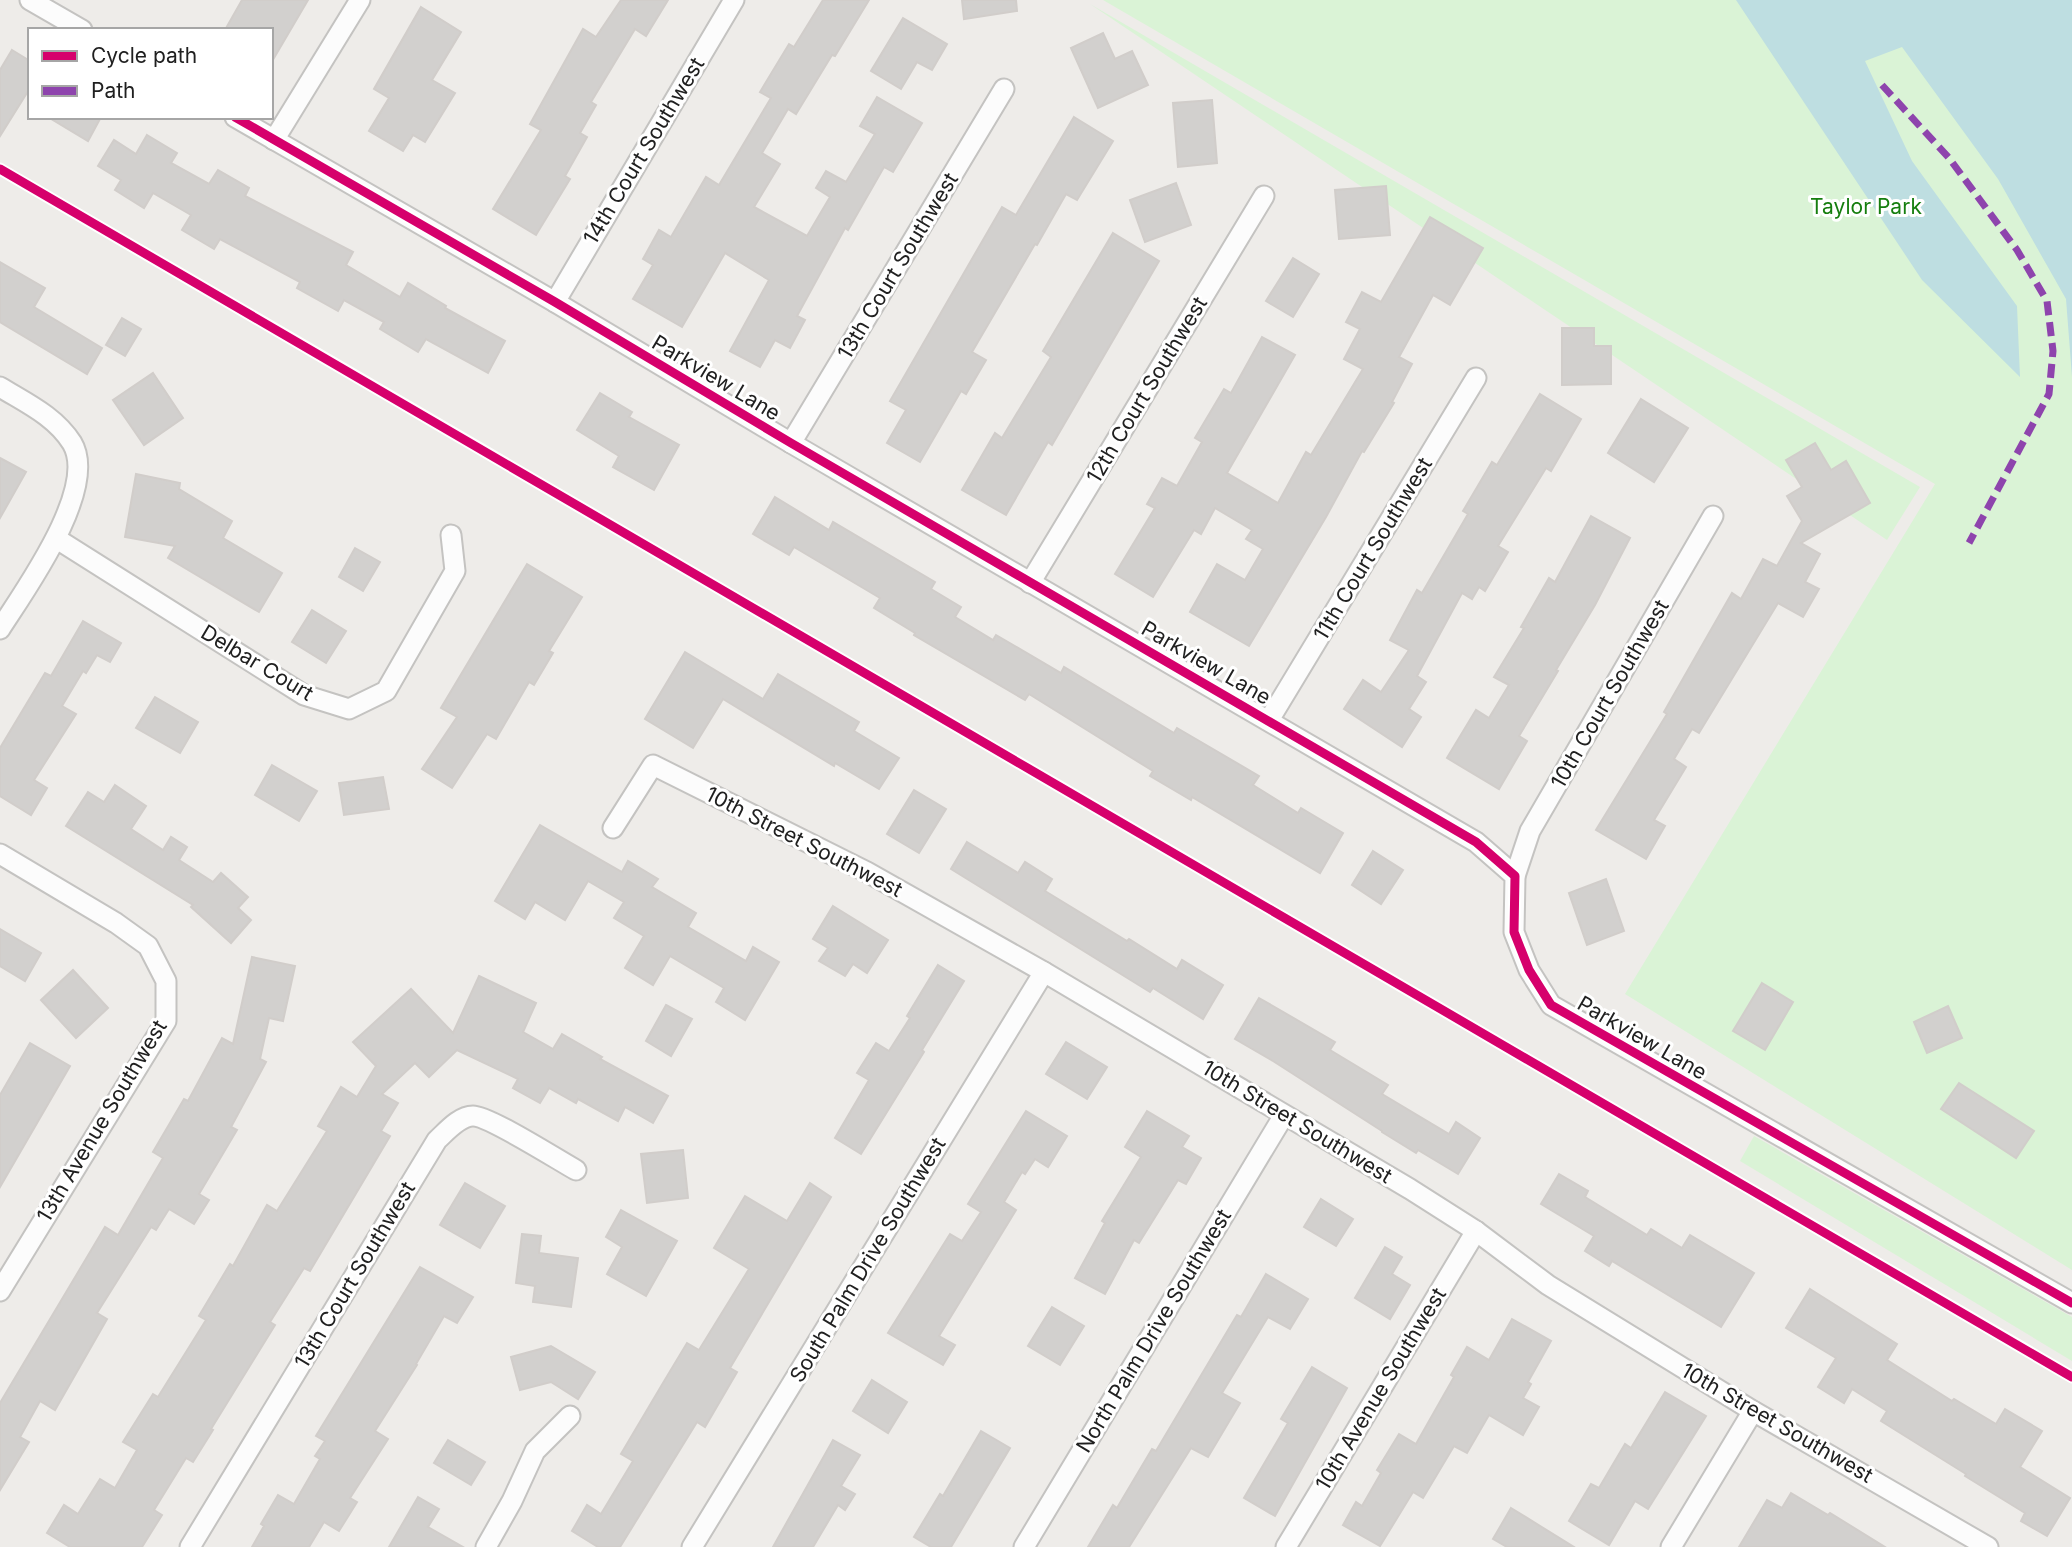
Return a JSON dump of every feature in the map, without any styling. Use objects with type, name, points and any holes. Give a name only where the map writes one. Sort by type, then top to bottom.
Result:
[{"type":"street","points":[[30,0],[79,28]]},
{"type":"street","points":[[274,140],[360,0]]},
{"type":"street","name":"14th Court Southwest","points":[[555,302],[734,0]]},
{"type":"street","name":"13th Court Southwest","points":[[792,443],[1004,89]]},
{"type":"street","name":"Parkview Lane","points":[[238,119],[1476,842],[1515,876],[1514,932],[1529,970],[1551,1005],[2072,1303]]},
{"type":"street","name":"12th Court Southwest","points":[[1030,583],[1264,197]]},
{"type":"street","name":"11th Court Southwest","points":[[1269,720],[1476,378]]},
{"type":"street","points":[[0,387],[49,416],[73,445],[79,475],[57,539],[0,629]]},
{"type":"street","name":"10th Court Southwest","points":[[1515,876],[1530,831],[1713,516]]},
{"type":"street","name":"Delbar Court","points":[[57,539],[304,695],[349,709],[386,691],[455,571],[451,535]]},
{"type":"street","name":"10th Street Southwest","points":[[613,828],[653,765],[867,872],[1044,972],[1284,1115],[1476,1231],[1548,1285],[1754,1411],[1988,1547]]},
{"type":"street","name":"13th Avenue Southwest","points":[[0,854],[117,923],[148,946],[166,981],[166,1021],[0,1291]]},
{"type":"street","name":"South Palm Drive Southwest","points":[[692,1547],[1044,972]]},
{"type":"street","name":"North Palm Drive Southwest","points":[[1024,1547],[1284,1115]]},
{"type":"street","name":"13th Court Southwest","points":[[190,1547],[437,1140],[460,1120],[473,1116],[492,1123],[576,1170]]},
{"type":"street","name":"10th Avenue Southwest","points":[[1286,1547],[1476,1231]]},
{"type":"street","points":[[1671,1547],[1754,1411]]},
{"type":"street","points":[[486,1547],[512,1501],[535,1451],[570,1416]]},
{"type":"green space","name":"Taylor Park","points":[[1103,0],[2072,0],[2072,1270],[1625,994],[1935,484]]},
{"type":"green space","points":[[1090,4],[1920,487],[1887,540]]},
{"type":"green space","points":[[1754,1136],[2072,1317],[2072,1361],[1740,1161]]},
{"type":"water","points":[[1736,0],[2072,0],[2072,377],[2066,299],[1998,179],[1902,47],[1865,61],[1912,161],[2017,306],[2020,377],[1922,280]]},
{"type":"building","points":[[242,0],[308,0],[273,60],[273,28],[226,28]]},
{"type":"building","points":[[621,0],[668,0],[646,36],[635,29],[591,102],[596,105],[580,133],[587,137],[565,176],[570,179],[536,235],[493,209],[541,130],[530,124],[583,29],[596,37]]},
{"type":"building","points":[[823,0],[869,0],[796,114],[788,109],[762,153],[780,164],[754,207],[807,236],[830,197],[816,188],[826,171],[846,182],[875,134],[860,126],[877,97],[922,123],[893,172],[884,167],[848,230],[845,228],[797,316],[805,320],[790,348],[775,340],[760,367],[730,351],[769,280],[725,253],[682,327],[633,299],[653,265],[643,259],[659,230],[671,237],[706,177],[719,185],[771,98],[760,92],[789,44],[794,47]]},
{"type":"building","points":[[962,0],[1016,0],[1017,11],[964,19]]},
{"type":"building","points":[[421,7],[461,32],[432,80],[455,93],[425,142],[413,135],[403,151],[369,131],[389,98],[374,89]]},
{"type":"building","points":[[903,18],[947,44],[932,70],[917,62],[901,89],[871,71]]},
{"type":"building","points":[[1103,33],[1115,59],[1132,51],[1148,85],[1098,108],[1071,48]]},
{"type":"building","points":[[12,50],[28,60],[28,91],[0,136],[0,70]]},
{"type":"building","points":[[1212,100],[1217,163],[1178,167],[1173,103]]},
{"type":"building","points":[[1074,117],[1113,141],[1077,200],[1066,194],[1037,245],[1035,244],[972,352],[986,360],[966,394],[961,391],[920,462],[887,443],[906,410],[890,401],[1002,207],[1016,215]]},
{"type":"building","points":[[51,119],[100,119],[88,141]]},
{"type":"building","points":[[147,135],[177,153],[171,163],[209,184],[218,170],[249,188],[245,196],[353,252],[346,265],[400,297],[408,283],[446,306],[445,308],[505,341],[488,373],[426,339],[418,352],[380,329],[384,322],[344,300],[338,311],[297,288],[300,282],[220,239],[214,249],[182,230],[191,215],[153,193],[144,208],[115,190],[121,180],[98,166],[114,140],[136,154]]},
{"type":"building","points":[[1176,183],[1191,225],[1145,242],[1130,200]]},
{"type":"building","points":[[1386,186],[1390,235],[1339,239],[1335,190]]},
{"type":"building","points":[[1430,217],[1483,248],[1450,305],[1433,295],[1399,357],[1412,364],[1392,402],[1394,403],[1364,452],[1362,451],[1249,646],[1190,612],[1217,564],[1245,580],[1263,549],[1246,539],[1252,530],[1215,508],[1201,534],[1194,530],[1153,597],[1115,574],[1155,508],[1147,504],[1162,478],[1177,486],[1202,442],[1195,438],[1224,389],[1231,393],[1262,337],[1295,355],[1227,473],[1278,503],[1306,452],[1311,455],[1363,369],[1344,359],[1360,329],[1346,322],[1362,292],[1381,302]]},
{"type":"building","points":[[1113,233],[1159,261],[1052,445],[1048,442],[1006,515],[962,490],[995,433],[1002,438],[1051,357],[1043,351]]},
{"type":"building","points":[[1293,258],[1319,274],[1293,317],[1266,301]]},
{"type":"building","points":[[0,262],[45,288],[34,307],[102,348],[87,374],[0,322]]},
{"type":"building","points":[[122,318],[141,329],[125,356],[106,345]]},
{"type":"building","points":[[1562,328],[1594,328],[1594,346],[1611,346],[1611,384],[1562,385]]},
{"type":"building","points":[[153,373],[183,418],[144,445],[113,400]]},
{"type":"building","points":[[600,393],[632,412],[629,417],[679,445],[654,490],[613,467],[619,456],[577,430]]},
{"type":"building","points":[[1540,394],[1581,419],[1551,471],[1546,468],[1498,546],[1508,552],[1485,591],[1479,587],[1472,599],[1462,593],[1417,676],[1426,682],[1409,709],[1421,717],[1402,747],[1344,709],[1363,680],[1381,692],[1409,650],[1390,640],[1417,590],[1422,593],[1468,514],[1463,511],[1492,462],[1497,465]]},
{"type":"building","points":[[1641,399],[1688,428],[1654,482],[1608,453]]},
{"type":"building","points":[[1815,443],[1831,470],[1846,461],[1870,503],[1801,543],[1820,554],[1805,582],[1819,589],[1803,617],[1778,603],[1699,733],[1692,729],[1674,759],[1686,767],[1654,820],[1665,826],[1646,859],[1596,830],[1667,714],[1664,712],[1732,593],[1741,599],[1763,559],[1777,566],[1802,521],[1787,496],[1802,487],[1786,460]]},
{"type":"building","points":[[0,458],[26,472],[0,518]]},
{"type":"building","points":[[136,474],[180,483],[179,489],[232,521],[223,538],[282,573],[259,612],[168,558],[175,546],[125,537]]},
{"type":"building","points":[[775,497],[829,530],[833,522],[935,582],[931,589],[961,607],[955,617],[993,640],[996,635],[1061,673],[1064,667],[1174,733],[1177,728],[1259,776],[1253,785],[1298,813],[1301,808],[1343,833],[1320,873],[1192,797],[1191,800],[1150,776],[1153,771],[1029,694],[1025,700],[914,635],[915,633],[874,608],[880,598],[794,547],[789,555],[753,534]]},
{"type":"building","points":[[1591,516],[1630,538],[1595,605],[1556,670],[1558,671],[1519,736],[1527,741],[1499,789],[1447,758],[1476,710],[1489,718],[1509,685],[1494,677],[1524,628],[1521,627],[1549,578],[1555,582]]},
{"type":"building","points":[[355,548],[380,562],[363,591],[339,577]]},
{"type":"building","points":[[527,564],[582,597],[549,651],[553,653],[534,685],[529,682],[496,739],[487,734],[452,788],[422,769],[457,717],[441,708]]},
{"type":"building","points":[[312,610],[346,631],[326,663],[292,642]]},
{"type":"building","points":[[83,621],[121,643],[110,662],[97,655],[86,673],[83,671],[62,706],[76,714],[34,780],[47,788],[31,815],[0,796],[0,748],[45,673],[51,676]]},
{"type":"building","points":[[685,652],[763,699],[778,674],[859,722],[854,731],[899,758],[879,789],[835,763],[834,766],[723,699],[693,748],[645,719]]},
{"type":"building","points":[[155,697],[198,722],[180,753],[136,728]]},
{"type":"building","points":[[272,765],[317,791],[299,821],[255,795]]},
{"type":"building","points":[[383,777],[389,809],[344,815],[339,783]]},
{"type":"building","points":[[115,785],[146,806],[131,829],[163,850],[171,837],[187,847],[179,860],[213,882],[221,873],[248,897],[238,908],[251,920],[231,943],[191,907],[193,905],[66,826],[88,792],[104,802]]},
{"type":"building","points":[[914,790],[946,809],[919,853],[887,834]]},
{"type":"building","points":[[540,825],[622,872],[628,861],[658,879],[652,887],[696,913],[688,927],[746,961],[753,947],[779,962],[745,1020],[716,1002],[724,988],[670,956],[653,985],[625,968],[644,936],[614,918],[624,902],[588,881],[565,920],[535,902],[525,919],[495,901]]},
{"type":"building","points":[[967,842],[1018,873],[1025,862],[1052,879],[1045,891],[1177,969],[1182,960],[1223,985],[1203,1019],[1153,988],[1150,992],[951,869]]},
{"type":"building","points":[[1373,851],[1403,870],[1381,904],[1352,885]]},
{"type":"building","points":[[1606,879],[1624,931],[1587,945],[1569,893]]},
{"type":"building","points":[[833,906],[888,940],[867,973],[853,964],[845,976],[819,961],[828,948],[813,939]]},
{"type":"building","points":[[0,929],[41,953],[25,981],[0,966]]},
{"type":"building","points":[[252,957],[295,966],[283,1021],[269,1018],[260,1059],[266,1062],[231,1127],[237,1130],[199,1194],[209,1200],[194,1224],[169,1209],[156,1230],[151,1227],[97,1313],[107,1319],[55,1410],[40,1401],[20,1437],[29,1442],[0,1490],[0,1403],[105,1227],[118,1235],[163,1158],[153,1152],[184,1099],[188,1101],[222,1038],[233,1044]]},
{"type":"building","points":[[938,965],[964,981],[861,1154],[835,1138],[869,1080],[857,1073],[876,1043],[889,1051]]},
{"type":"building","points":[[73,970],[108,1008],[76,1038],[41,1000]]},
{"type":"building","points":[[479,976],[536,1003],[523,1032],[553,1049],[562,1034],[602,1057],[600,1059],[668,1096],[653,1123],[625,1107],[618,1121],[578,1099],[576,1103],[549,1088],[540,1103],[513,1088],[518,1079],[457,1050],[429,1077],[415,1063],[382,1094],[398,1103],[381,1131],[390,1136],[310,1271],[304,1268],[270,1322],[275,1325],[193,1462],[186,1458],[154,1510],[162,1515],[142,1547],[70,1547],[47,1533],[64,1505],[78,1514],[100,1479],[115,1488],[137,1450],[123,1442],[153,1394],[158,1397],[206,1320],[199,1316],[230,1264],[233,1266],[267,1205],[277,1211],[327,1131],[318,1126],[341,1087],[357,1097],[376,1066],[353,1042],[411,989],[453,1033]]},
{"type":"building","points":[[1762,983],[1793,1002],[1765,1050],[1733,1031]]},
{"type":"building","points":[[1259,998],[1335,1042],[1330,1050],[1388,1085],[1382,1094],[1449,1134],[1456,1122],[1480,1138],[1458,1174],[1418,1150],[1416,1153],[1235,1039]]},
{"type":"building","points":[[666,1005],[692,1019],[671,1056],[646,1041]]},
{"type":"building","points":[[1948,1006],[1962,1038],[1927,1053],[1914,1022]]},
{"type":"building","points":[[1066,1042],[1107,1067],[1087,1099],[1046,1074]]},
{"type":"building","points":[[30,1043],[70,1066],[0,1187],[0,1095]]},
{"type":"building","points":[[1959,1083],[2034,1131],[2016,1158],[1941,1109]]},
{"type":"building","points":[[1026,1111],[1067,1136],[1048,1167],[1035,1159],[1025,1174],[1022,1172],[1004,1202],[1016,1210],[939,1336],[955,1345],[943,1365],[888,1333],[950,1234],[962,1241],[981,1212],[968,1204]]},
{"type":"building","points":[[1147,1111],[1189,1136],[1182,1147],[1201,1158],[1186,1184],[1178,1180],[1139,1243],[1134,1240],[1105,1294],[1075,1278],[1105,1223],[1102,1221],[1141,1157],[1125,1147]]},
{"type":"building","points":[[683,1150],[688,1198],[647,1203],[641,1154]]},
{"type":"building","points":[[1559,1174],[1588,1191],[1585,1197],[1647,1235],[1651,1229],[1682,1248],[1690,1235],[1754,1273],[1721,1327],[1612,1261],[1609,1266],[1585,1251],[1594,1236],[1541,1204]]},
{"type":"building","points":[[465,1183],[505,1206],[480,1248],[440,1225]]},
{"type":"building","points":[[810,1183],[831,1197],[730,1368],[737,1372],[705,1427],[697,1422],[620,1547],[598,1547],[572,1531],[587,1505],[601,1514],[633,1461],[621,1454],[687,1343],[699,1350],[749,1269],[714,1248],[745,1196],[787,1221]]},
{"type":"building","points":[[1321,1199],[1353,1219],[1336,1246],[1304,1227]]},
{"type":"building","points":[[621,1210],[677,1241],[646,1296],[607,1274],[622,1247],[606,1237]]},
{"type":"building","points":[[522,1234],[541,1236],[539,1253],[578,1258],[571,1307],[533,1302],[535,1286],[516,1283]]},
{"type":"building","points":[[1385,1247],[1402,1257],[1392,1274],[1410,1285],[1390,1319],[1355,1298]]},
{"type":"building","points":[[420,1267],[473,1297],[457,1323],[444,1316],[375,1431],[388,1439],[350,1498],[357,1502],[339,1531],[324,1522],[309,1547],[252,1547],[264,1526],[261,1524],[278,1495],[294,1504],[320,1459],[315,1456],[325,1441],[316,1436]]},
{"type":"building","points":[[1266,1274],[1308,1299],[1290,1329],[1268,1317],[1222,1393],[1240,1403],[1208,1457],[1191,1448],[1129,1547],[1088,1547],[1113,1505],[1117,1508],[1152,1449],[1156,1451],[1237,1315],[1241,1317]]},
{"type":"building","points":[[1810,1289],[1897,1344],[1887,1360],[1952,1401],[1954,1399],[1996,1424],[2005,1409],[2042,1431],[2020,1467],[2070,1498],[2047,1536],[2021,1521],[2025,1513],[1881,1421],[1887,1411],[1852,1389],[1844,1403],[1818,1387],[1836,1358],[1786,1328]]},
{"type":"building","points":[[1052,1307],[1084,1326],[1060,1365],[1028,1346]]},
{"type":"building","points":[[1512,1319],[1551,1341],[1528,1382],[1531,1384],[1523,1398],[1539,1407],[1523,1435],[1489,1415],[1467,1453],[1454,1446],[1423,1498],[1413,1492],[1380,1546],[1343,1525],[1356,1502],[1362,1506],[1381,1473],[1377,1470],[1399,1434],[1416,1444],[1454,1377],[1451,1375],[1467,1347],[1489,1360]]},
{"type":"building","points":[[551,1346],[595,1372],[578,1399],[551,1382],[520,1390],[511,1357]]},
{"type":"building","points":[[1312,1367],[1347,1388],[1275,1516],[1244,1498],[1288,1423],[1281,1419]]},
{"type":"building","points":[[872,1380],[907,1402],[888,1433],[853,1411]]},
{"type":"building","points":[[1665,1392],[1706,1416],[1648,1509],[1635,1501],[1609,1545],[1569,1521],[1591,1484],[1599,1488],[1625,1444],[1631,1448]]},
{"type":"building","points":[[981,1431],[1010,1448],[951,1547],[931,1547],[914,1537],[940,1494],[943,1496]]},
{"type":"building","points":[[448,1440],[485,1462],[471,1485],[434,1463]]},
{"type":"building","points":[[833,1440],[860,1455],[841,1486],[855,1494],[845,1510],[838,1505],[813,1547],[773,1547]]},
{"type":"building","points":[[1791,1493],[1885,1547],[1739,1547],[1767,1500],[1782,1508]]},
{"type":"building","points":[[418,1497],[439,1509],[428,1527],[463,1547],[389,1547]]},
{"type":"building","points":[[1511,1508],[1574,1547],[1507,1547],[1493,1539]]},
{"type":"marked path","points":[[1882,85],[1949,158],[2017,250],[2047,301],[2053,351],[2049,394],[1969,543]]},
{"type":"cycle path","points":[[238,119],[1476,842],[1515,876],[1514,932],[1529,970],[1551,1005],[2072,1303]]},
{"type":"cycle path","points":[[0,169],[2072,1377]]}]
